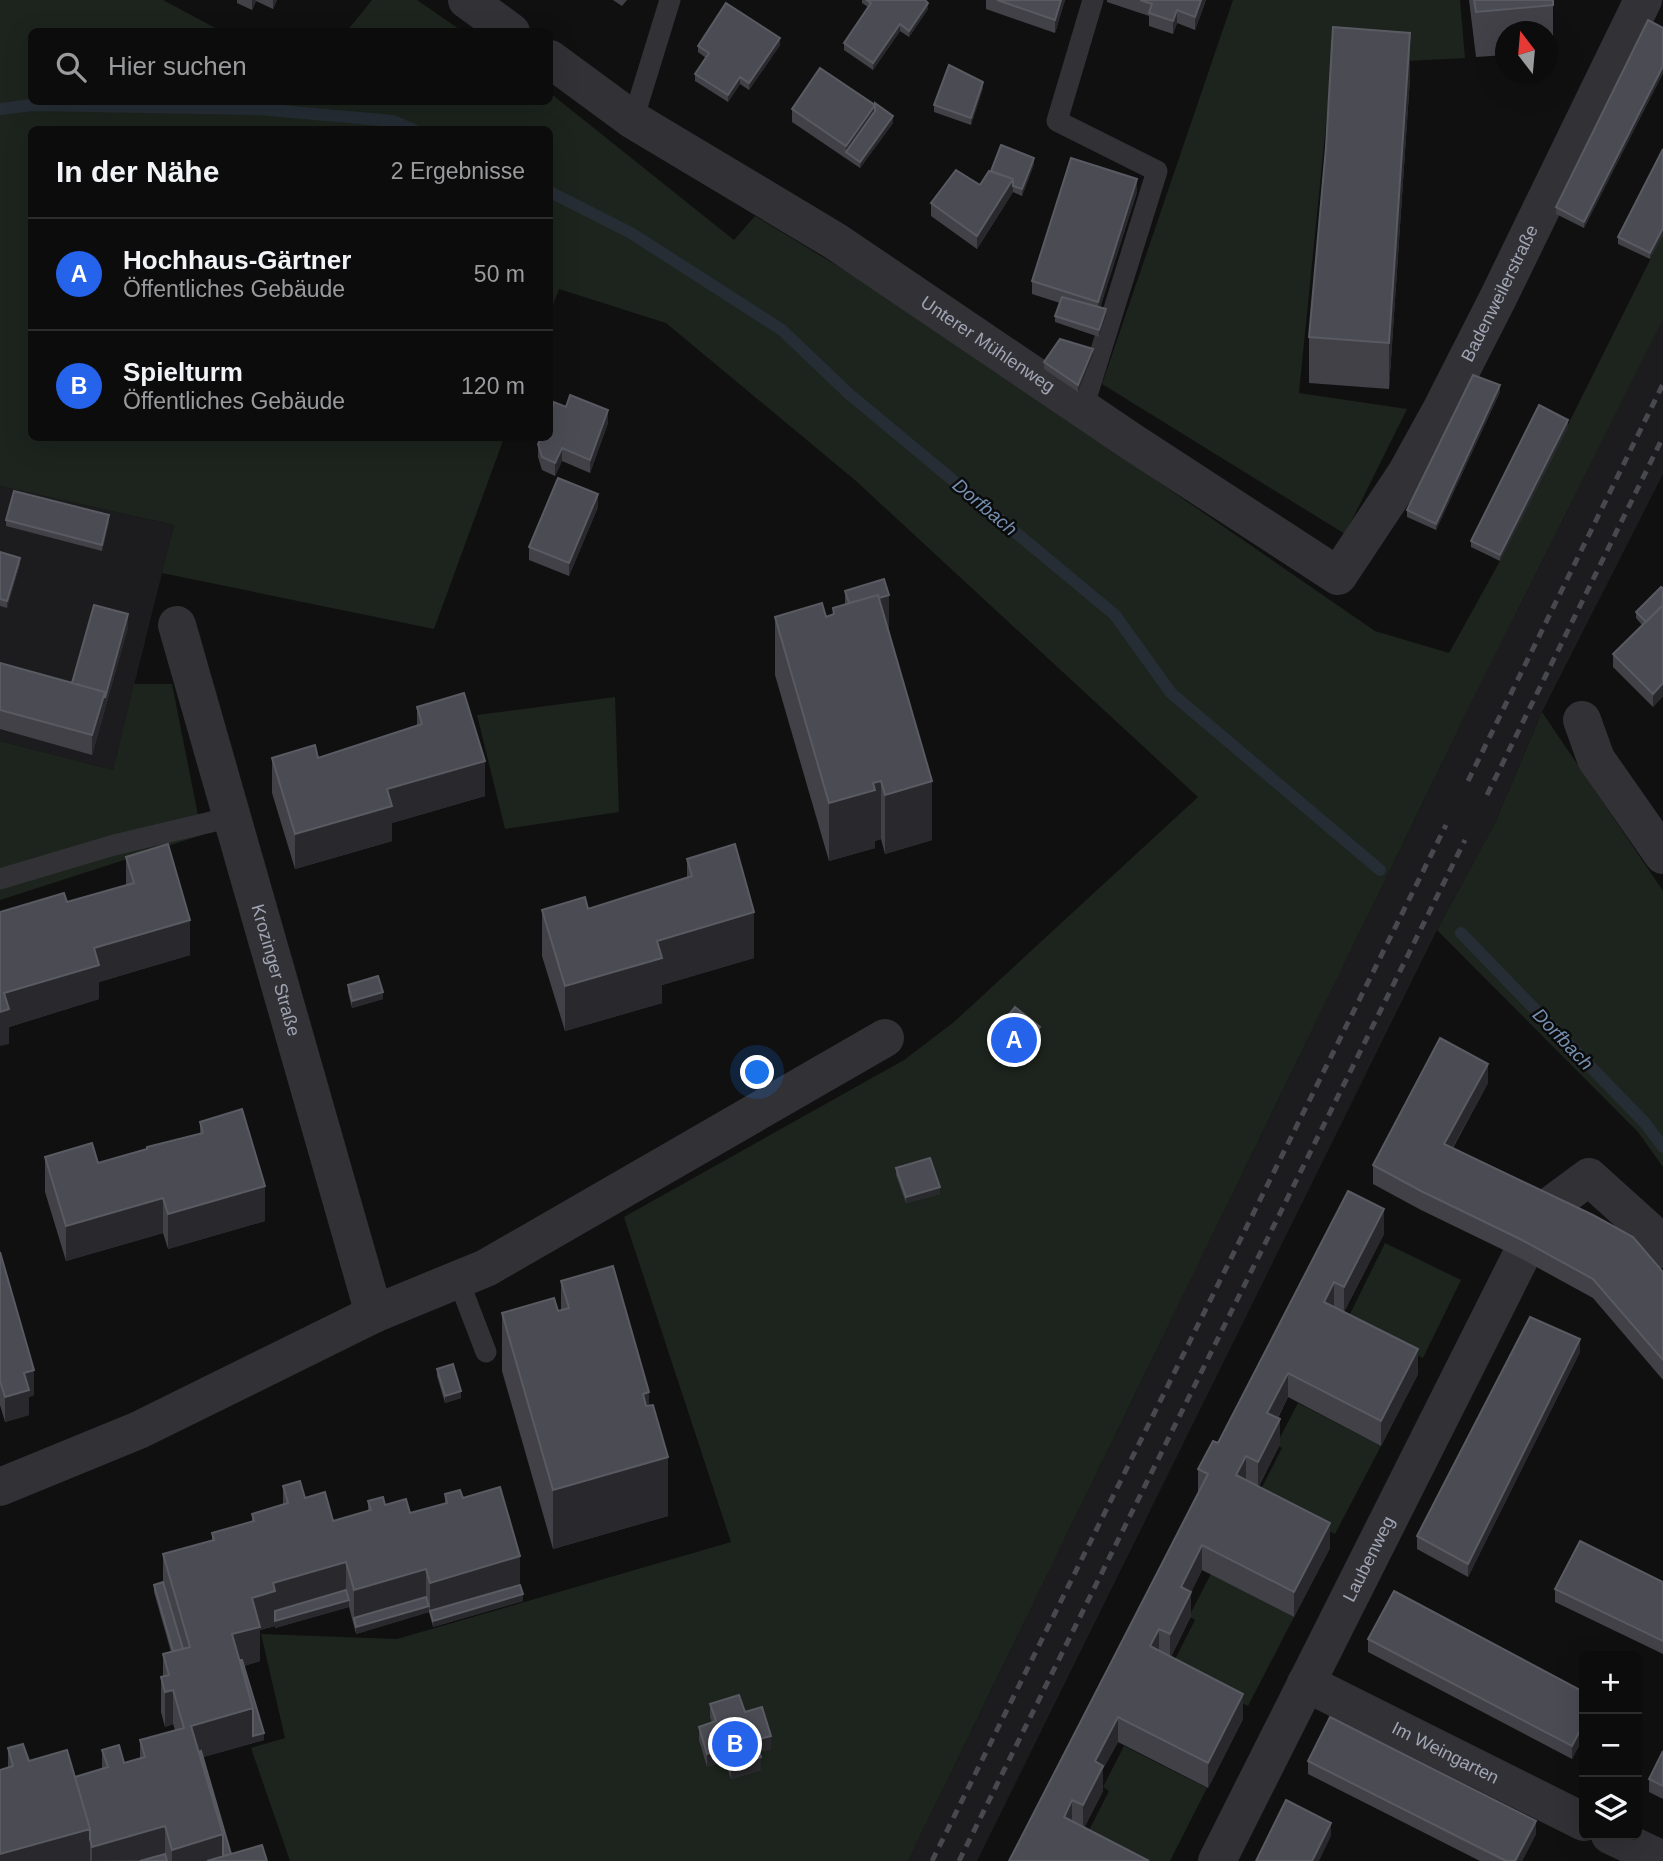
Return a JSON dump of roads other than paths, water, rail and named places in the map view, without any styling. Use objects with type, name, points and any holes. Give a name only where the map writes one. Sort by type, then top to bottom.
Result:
[{"type":"street","points":[[467,0],[506,28]]},
{"type":"street","name":"Badenweilerstraße","points":[[1338,576],[1407,472],[1440,412],[1643,0]]},
{"type":"street","name":"Unterer Mühlenweg","points":[[553,62],[633,120],[835,241],[1338,576]]},
{"type":"street","name":"Krozinger Straße","points":[[177,625],[374,1314]]},
{"type":"street","points":[[1582,720],[1597,759],[1663,855]]},
{"type":"street","points":[[0,1487],[139,1430],[374,1314],[486,1268],[886,1038]]},
{"type":"street","points":[[1542,1211],[1589,1177],[1650,1232],[1663,1249]]},
{"type":"street","name":"Laubenweg","points":[[1217,1861],[1520,1258]]},
{"type":"street","name":"Im Weingarten","points":[[1306,1683],[1579,1820]]},
{"type":"street","points":[[1592,1861],[1601,1840]]},
{"type":"street","points":[[1621,1840],[1663,1860]]},
{"type":"lane","points":[[633,120],[670,0]]},
{"type":"lane","points":[[1083,408],[1157,171],[1057,121],[1093,0]]},
{"type":"lane","points":[[0,879],[114,845],[232,817]]},
{"type":"lane","points":[[458,1279],[486,1352]]},
{"type":"waterway","name":"Dorfbach","points":[[0,109],[32,105]]},
{"type":"waterway","name":"Dorfbach","points":[[32,105],[259,109],[393,121],[405,126]]},
{"type":"waterway","name":"Dorfbach","points":[[553,194],[631,233],[782,330],[848,393],[1115,615],[1171,693],[1380,870]]},
{"type":"waterway","name":"Dorfbach","points":[[1461,933],[1645,1123],[1663,1147]]},
{"type":"railway","points":[[1468,781],[1663,384]]},
{"type":"railway","points":[[1487,795],[1663,437]]},
{"type":"railway","points":[[932,1861],[1446,825]]},
{"type":"railway","points":[[959,1861],[1465,840]]},
{"type":"place","name":"Hochhaus-Gärtner","points":[[1014,1040]]},
{"type":"place","name":"Spielturm","points":[[735,1744]]}]
